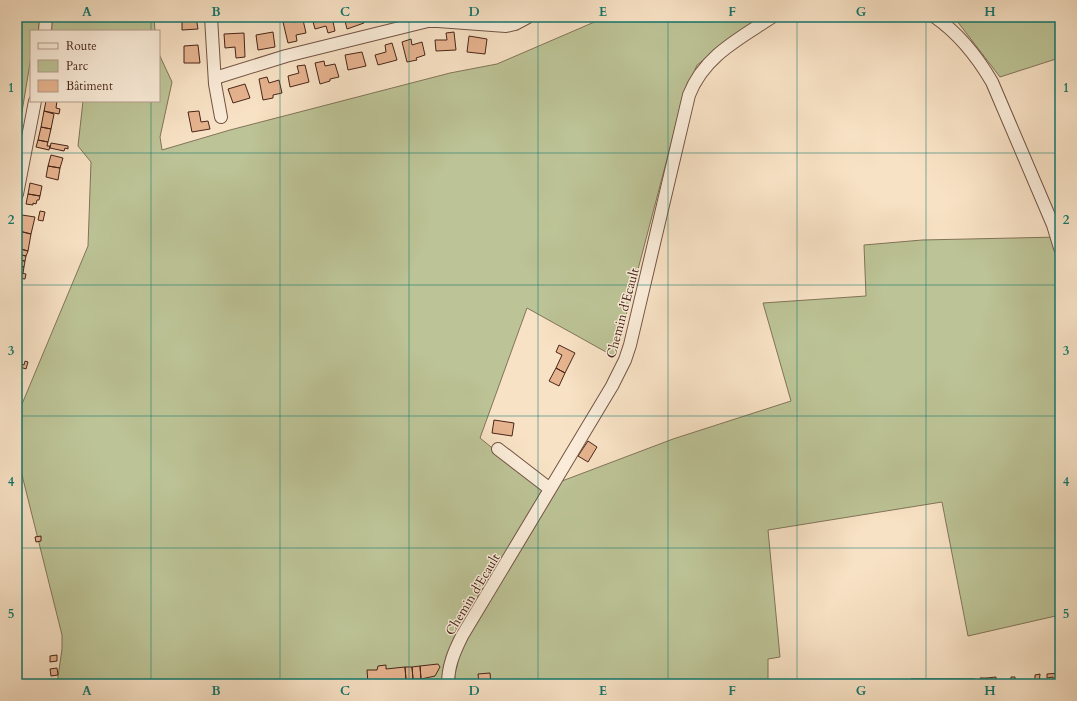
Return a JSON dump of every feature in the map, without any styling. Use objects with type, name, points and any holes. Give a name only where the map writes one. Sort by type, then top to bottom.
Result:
[{"type":"street","points":[[44,30],[46,17]]},
{"type":"street","points":[[211,17],[215,78],[221,117]]},
{"type":"street","points":[[215,78],[286,56],[428,21],[506,26],[515,24],[528,17]]},
{"type":"street","name":"Chemin d'Ecault","points":[[448,684],[449,667],[459,642],[616,379],[627,354],[687,103],[694,83],[713,58],[731,44],[772,17]]},
{"type":"street","points":[[935,17],[946,25],[960,39],[992,82],[1053,225],[1060,248]]},
{"type":"street","points":[[17,194],[35,102]]},
{"type":"street","points":[[498,449],[550,489]]},
{"type":"green space","points":[[17,17],[154,17],[155,30],[30,30],[30,63],[17,142]]},
{"type":"green space","points":[[606,17],[762,17],[697,65],[683,98],[615,357],[527,308],[480,438],[540,487],[562,481],[673,439],[791,401],[763,303],[866,296],[864,245],[922,240],[1060,237],[1060,615],[968,636],[942,502],[768,530],[780,657],[768,659],[768,684],[57,684],[62,649],[62,635],[17,455],[17,416],[88,246],[91,162],[78,146],[83,102],[160,102],[160,56],[172,82],[160,137],[162,150],[230,130],[450,73],[497,64]]},
{"type":"green space","points":[[966,17],[1060,17],[1060,61],[1059,58],[1000,77],[957,21]]},
{"type":"building","points":[[182,17],[196,17],[198,29],[182,30]]},
{"type":"building","points":[[332,17],[335,31],[328,33],[326,26],[315,29],[312,18]]},
{"type":"building","points":[[344,17],[363,17],[364,23],[347,29]]},
{"type":"building","points":[[375,17],[384,17],[385,20],[376,22]]},
{"type":"building","points":[[293,20],[294,22],[303,20],[306,33],[296,35],[297,41],[288,43],[283,22]]},
{"type":"building","points":[[273,32],[275,47],[258,50],[256,35]]},
{"type":"building","points":[[454,32],[456,50],[436,51],[435,40],[447,40],[446,33]]},
{"type":"building","points":[[244,33],[245,57],[236,58],[235,47],[225,48],[224,34]]},
{"type":"building","points":[[469,36],[487,39],[485,54],[467,52]]},
{"type":"building","points":[[411,39],[412,45],[422,42],[425,55],[416,58],[417,60],[407,62],[402,42]]},
{"type":"building","points":[[392,43],[397,60],[378,65],[375,55],[386,52],[385,45]]},
{"type":"building","points":[[198,45],[200,63],[184,63],[184,46]]},
{"type":"building","points":[[362,52],[366,66],[348,70],[345,55]]},
{"type":"building","points":[[324,61],[325,66],[335,64],[339,77],[330,79],[330,81],[320,84],[315,63]]},
{"type":"building","points":[[305,65],[309,82],[290,87],[288,76],[299,73],[297,66]]},
{"type":"building","points":[[267,77],[269,83],[279,80],[282,93],[273,95],[273,98],[263,100],[259,79]]},
{"type":"building","points":[[245,84],[250,98],[233,103],[228,89]]},
{"type":"building","points":[[46,102],[57,102],[56,108],[60,109],[59,114],[44,111]]},
{"type":"building","points":[[44,111],[54,114],[51,129],[41,127]]},
{"type":"building","points":[[199,111],[201,122],[208,121],[210,129],[192,132],[188,112]]},
{"type":"building","points":[[41,127],[51,129],[48,142],[38,140]]},
{"type":"building","points":[[38,140],[48,142],[47,146],[50,146],[49,150],[36,147]]},
{"type":"building","points":[[51,143],[68,146],[68,149],[65,148],[64,151],[50,148]]},
{"type":"building","points":[[51,155],[63,158],[60,168],[48,166]]},
{"type":"building","points":[[48,166],[60,168],[58,180],[46,177]]},
{"type":"building","points":[[30,183],[42,186],[40,196],[28,194]]},
{"type":"building","points":[[28,194],[40,196],[36,204],[26,204]]},
{"type":"building","points":[[40,211],[45,212],[43,221],[38,220]]},
{"type":"building","points":[[22,215],[35,217],[31,234],[19,231]]},
{"type":"building","points":[[19,231],[31,234],[28,251],[17,248]]},
{"type":"building","points":[[17,248],[28,251],[26,256],[17,254]]},
{"type":"building","points":[[17,254],[26,256],[25,261],[17,260]]},
{"type":"building","points":[[17,260],[25,261],[24,267],[17,266]]},
{"type":"building","points":[[17,266],[24,267],[23,273],[17,272]]},
{"type":"building","points":[[17,272],[26,274],[25,279],[17,278]]},
{"type":"building","points":[[559,345],[575,353],[565,373],[556,368],[562,355],[556,352]]},
{"type":"building","points":[[25,361],[28,362],[26,369],[17,366],[18,363],[24,365]]},
{"type":"building","points":[[556,368],[565,373],[559,386],[549,381]]},
{"type":"building","points":[[19,382],[22,383],[20,391],[17,390]]},
{"type":"building","points":[[494,420],[514,423],[512,436],[492,433]]},
{"type":"building","points":[[588,441],[597,447],[588,462],[578,456]]},
{"type":"building","points":[[41,536],[41,541],[36,542],[35,537]]},
{"type":"building","points":[[57,655],[57,661],[50,662],[50,656]]},
{"type":"building","points":[[438,664],[440,667],[435,676],[421,679],[420,666]]},
{"type":"building","points":[[386,665],[386,669],[405,667],[406,680],[368,683],[367,670],[377,670],[378,666]]},
{"type":"building","points":[[420,666],[421,679],[413,679],[412,667]]},
{"type":"building","points":[[405,667],[412,667],[413,679],[406,680]]},
{"type":"building","points":[[57,668],[58,675],[51,676],[50,669]]},
{"type":"building","points":[[490,673],[491,684],[479,684],[478,674]]},
{"type":"building","points":[[1060,673],[1059,683],[1053,683],[1053,677],[1047,678],[1047,674]]},
{"type":"building","points":[[1040,674],[1039,684],[1035,684],[1035,675]]},
{"type":"building","points":[[996,677],[996,682],[987,682],[987,678]]},
{"type":"building","points":[[1011,677],[1015,677],[1015,684],[1011,684]]},
{"type":"building","points":[[980,678],[987,678],[987,682],[980,681]]},
{"type":"building","points":[[911,679],[916,679],[916,684],[911,684]]},
{"type":"building","points":[[916,679],[928,679],[927,683],[916,683]]},
{"type":"building","points":[[928,679],[940,679],[939,684],[927,683]]},
{"type":"building","points":[[940,679],[951,679],[951,682],[940,683]]},
{"type":"building","points":[[951,679],[963,679],[963,684],[960,684],[960,682],[951,682]]},
{"type":"building","points":[[963,679],[975,679],[975,683],[963,682]]}]
